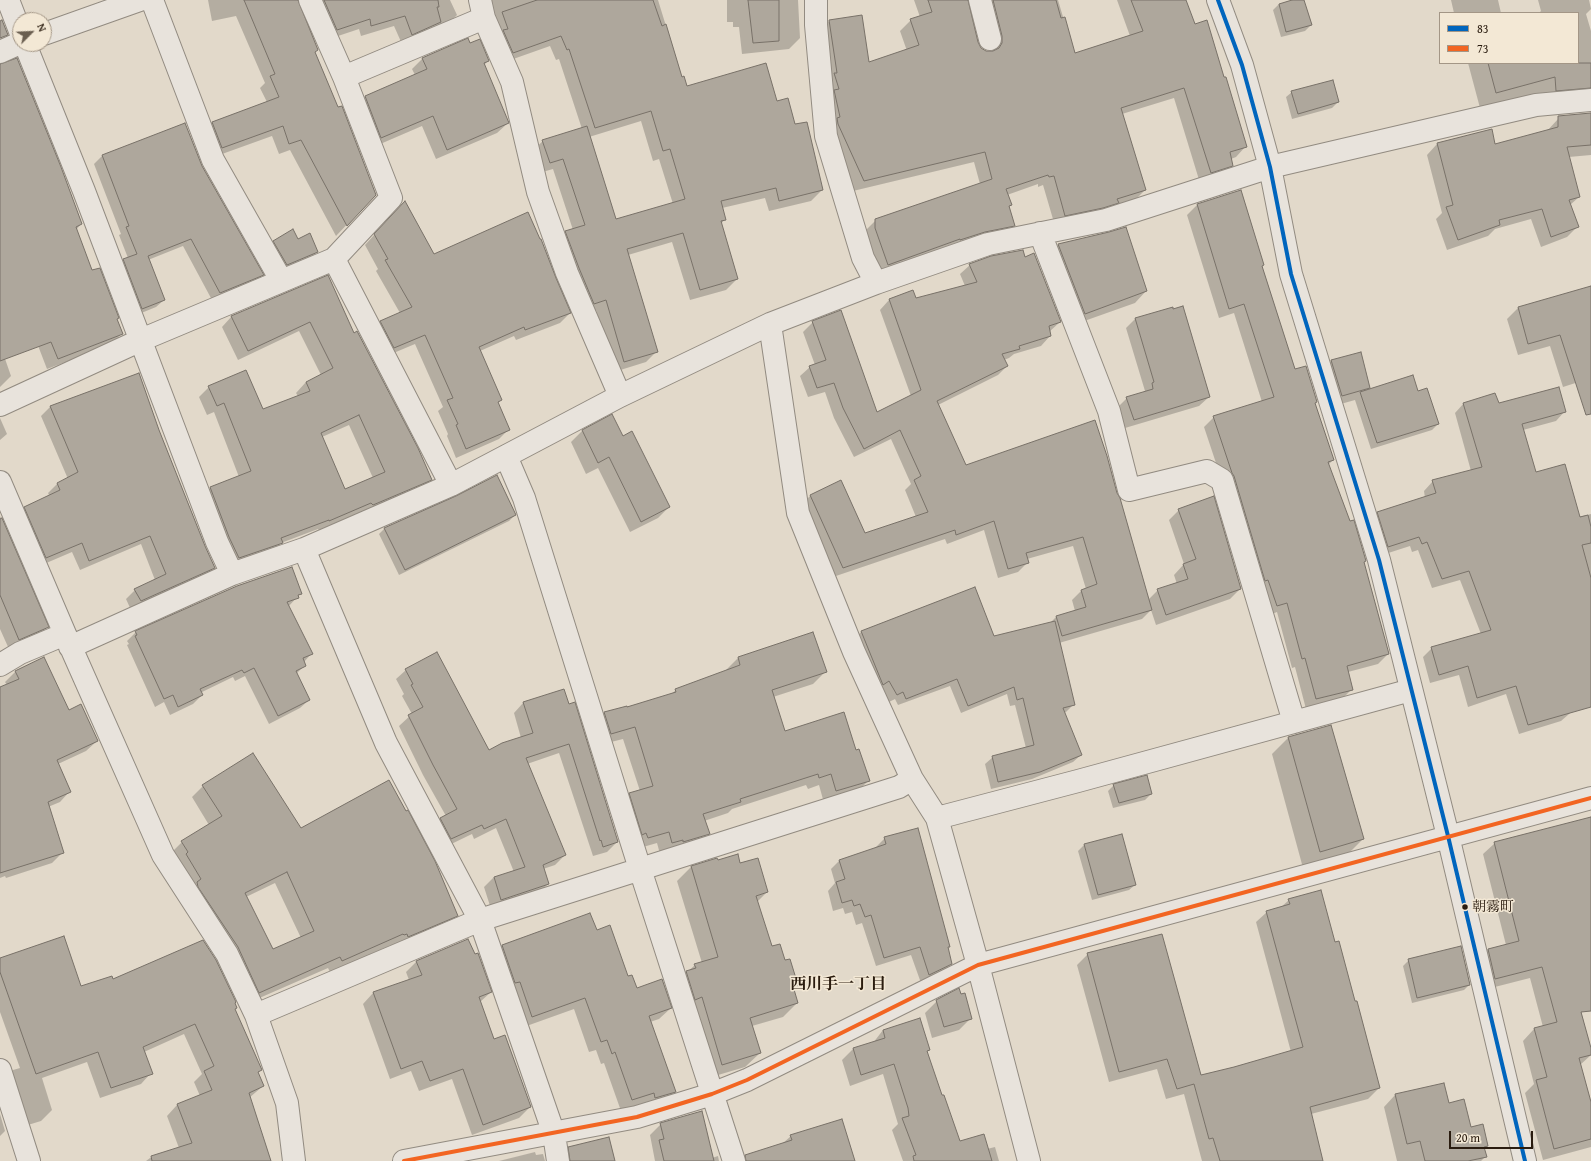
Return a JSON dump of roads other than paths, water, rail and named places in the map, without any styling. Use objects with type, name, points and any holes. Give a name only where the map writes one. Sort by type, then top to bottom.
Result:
[{"type":"street","points":[[8,0],[13,12]]},
{"type":"street","points":[[52,31],[140,0]]},
{"type":"street","points":[[152,0],[213,160],[281,280]]},
{"type":"street","points":[[0,405],[141,340],[334,259],[391,198],[344,77],[310,0]]},
{"type":"street","points":[[816,0],[816,25],[826,136],[863,258],[876,283]]},
{"type":"street","points":[[980,0],[990,39]]},
{"type":"street","points":[[1218,0],[1242,65],[1270,167],[1291,274],[1379,560],[1448,836],[1524,1161]]},
{"type":"street","points":[[344,77],[482,9],[512,82],[538,192],[567,273],[620,396]]},
{"type":"street","points":[[0,52],[12,47]]},
{"type":"street","points":[[28,52],[84,191],[217,542],[232,574]]},
{"type":"street","points":[[0,666],[20,653],[68,641],[232,574],[304,549],[451,485],[620,396],[770,324],[876,283],[988,244],[1106,220],[1270,167],[1536,105],[1591,100]]},
{"type":"street","points":[[1040,233],[1109,411],[1129,490],[1207,471],[1222,480],[1294,722]]},
{"type":"street","points":[[334,259],[451,485]]},
{"type":"street","points":[[770,324],[798,513],[854,652],[912,779],[937,818],[978,965],[1029,1161]]},
{"type":"street","points":[[506,456],[524,498],[640,869],[734,1161]]},
{"type":"street","points":[[0,482],[68,641],[163,855],[226,954],[256,1015],[286,1103],[294,1161]]},
{"type":"street","points":[[304,549],[386,742],[480,920],[554,1134],[558,1161]]},
{"type":"street","points":[[937,818],[1412,690]]},
{"type":"street","points":[[256,1015],[480,920],[900,788],[912,779]]},
{"type":"street","points":[[404,1161],[554,1134],[637,1117],[712,1094],[747,1080],[978,965],[1591,798]]},
{"type":"street","points":[[0,1070],[29,1161]]},
{"type":"place","name":"朝霧町","points":[[1465,907]]},
{"type":"district","name":"西川手一丁目","points":[[838,985]]}]
